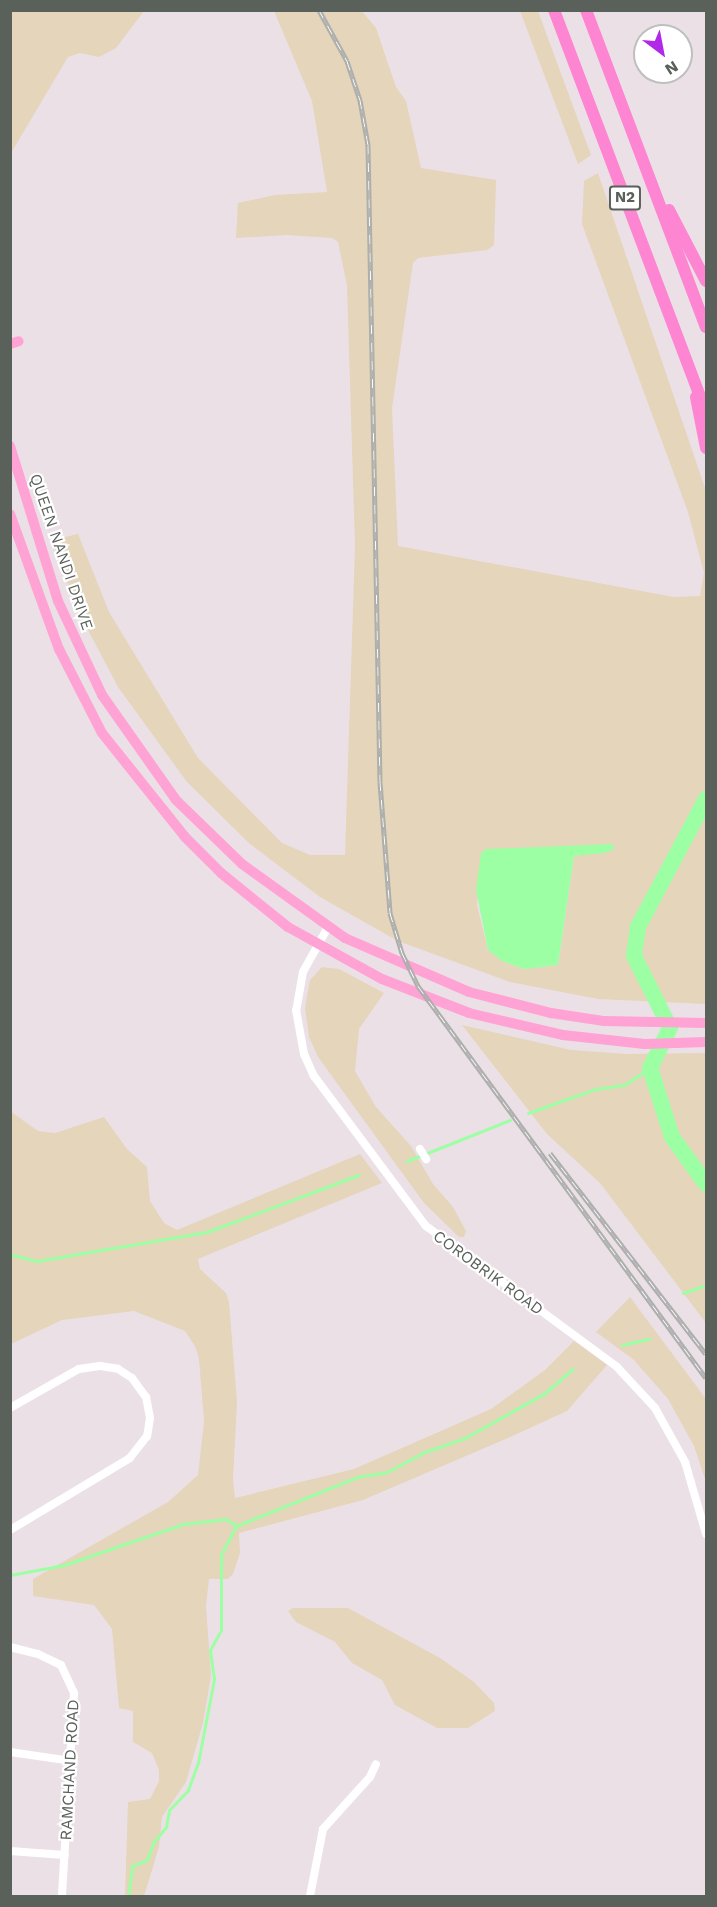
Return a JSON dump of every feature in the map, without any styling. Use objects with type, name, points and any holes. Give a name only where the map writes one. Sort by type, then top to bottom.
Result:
[{"type":"highway","name":"N2","points":[[554,10],[706,413]]},
{"type":"highway","name":"N2","points":[[586,10],[706,327]]},
{"type":"highway","points":[[645,164],[706,281]]},
{"type":"highway","points":[[695,385],[698,423],[706,448]]},
{"type":"main road","name":"QUEEN NANDI DRIVE","points":[[10,446],[58,601],[97,686],[123,729],[176,800],[209,834],[259,878],[345,938],[436,981],[501,1002],[604,1021],[706,1023]]},
{"type":"main road","points":[[10,514],[58,649],[81,699],[124,765],[154,803],[221,873],[317,946],[426,997],[517,1026],[634,1043],[706,1042]]},
{"type":"street","name":"COROBRIK ROAD","points":[[328,927],[303,972],[296,1010],[298,1032],[314,1076],[426,1226],[617,1367],[655,1408],[685,1462],[706,1534]]},
{"type":"street","points":[[420,1149],[426,1159]]},
{"type":"street","points":[[10,1408],[79,1370],[109,1366],[124,1372],[140,1387],[149,1407],[150,1424],[143,1444],[130,1458],[10,1530]]},
{"type":"street","name":"RAMCHAND ROAD","points":[[10,1647],[51,1659],[67,1672],[75,1702],[62,1896]]},
{"type":"street","points":[[10,1752],[72,1761]]},
{"type":"street","points":[[310,1896],[322,1829],[370,1777],[376,1764]]},
{"type":"street","points":[[10,1851],[65,1855]]},
{"type":"shaded area","points":[[11,10],[144,11],[116,48],[99,57],[80,53],[68,57],[11,153]]},
{"type":"shaded area","points":[[274,11],[362,11],[376,28],[396,87],[406,101],[421,168],[496,180],[494,245],[487,250],[418,258],[413,263],[392,408],[398,546],[674,597],[700,596],[704,573],[688,512],[582,224],[584,181],[598,173],[706,491],[706,1004],[598,999],[510,982],[398,941],[320,897],[250,844],[187,782],[118,687],[77,609],[52,540],[78,534],[109,612],[198,758],[282,843],[310,855],[345,855],[355,546],[347,285],[338,242],[332,238],[286,235],[236,238],[238,203],[275,195],[327,192],[312,101]],"holes":[[[613,844],[604,852],[574,856],[558,965],[524,969],[502,961],[488,950],[477,905],[481,853]]]},
{"type":"shaded area","points":[[520,11],[538,11],[591,155],[578,164]]},
{"type":"shaded area","points":[[613,844],[614,849],[604,853],[574,856],[558,965],[524,969],[502,961],[488,950],[476,890],[481,853],[486,849]]},
{"type":"shaded area","points":[[322,967],[339,969],[384,993],[359,1029],[355,1071],[376,1107],[411,1146],[433,1184],[453,1207],[466,1231],[464,1237],[459,1237],[424,1203],[318,1057],[309,1037],[305,1008],[310,980]]},
{"type":"shaded area","points":[[462,1025],[571,1050],[627,1054],[706,1053],[706,1323],[600,1183],[547,1134]]},
{"type":"shaded area","points":[[10,1111],[38,1131],[55,1133],[104,1117],[127,1149],[147,1167],[150,1201],[164,1223],[177,1230],[360,1154],[382,1183],[198,1259],[200,1269],[226,1293],[229,1302],[237,1402],[233,1479],[235,1498],[354,1469],[491,1409],[545,1370],[574,1341],[607,1365],[567,1411],[508,1438],[363,1500],[239,1533],[240,1553],[233,1574],[228,1579],[209,1579],[206,1606],[211,1676],[203,1723],[186,1782],[162,1817],[159,1847],[144,1896],[125,1896],[128,1802],[150,1799],[159,1781],[159,1770],[152,1753],[133,1742],[133,1711],[119,1708],[112,1629],[94,1605],[33,1596],[33,1579],[168,1502],[198,1475],[204,1421],[199,1359],[195,1346],[185,1331],[134,1311],[62,1320],[11,1344]]},
{"type":"shaded area","points":[[630,1297],[706,1399],[706,1482],[694,1446],[668,1399],[634,1360],[596,1332]]},
{"type":"shaded area","points":[[293,1608],[348,1608],[440,1658],[474,1682],[494,1703],[495,1711],[468,1728],[437,1728],[395,1705],[382,1680],[352,1663],[335,1642],[296,1622],[288,1611]]},
{"type":"waterway","points":[[706,799],[638,927],[634,956],[670,1028],[650,1068],[672,1137],[706,1184]]},
{"type":"waterway","points":[[528,1113],[595,1089],[624,1085],[650,1068]]},
{"type":"waterway","points":[[407,1161],[510,1120]]},
{"type":"waterway","points":[[10,1254],[37,1261],[207,1232],[359,1175]]},
{"type":"waterway","points":[[683,1293],[706,1285]]},
{"type":"waterway","points":[[622,1345],[649,1339]]},
{"type":"waterway","points":[[128,1896],[132,1866],[147,1860],[153,1843],[166,1827],[169,1810],[188,1790],[198,1763],[214,1679],[210,1650],[221,1630],[221,1555],[236,1526],[357,1477],[387,1472],[422,1453],[465,1438],[545,1393],[573,1369]]},
{"type":"waterway","points":[[10,1575],[64,1565],[183,1524],[226,1519],[235,1525]]},
{"type":"railway","points":[[319,10],[347,61],[360,100],[368,145],[380,782],[390,913],[402,953],[418,986],[706,1378]]},
{"type":"railway","points":[[550,1153],[706,1354]]}]
